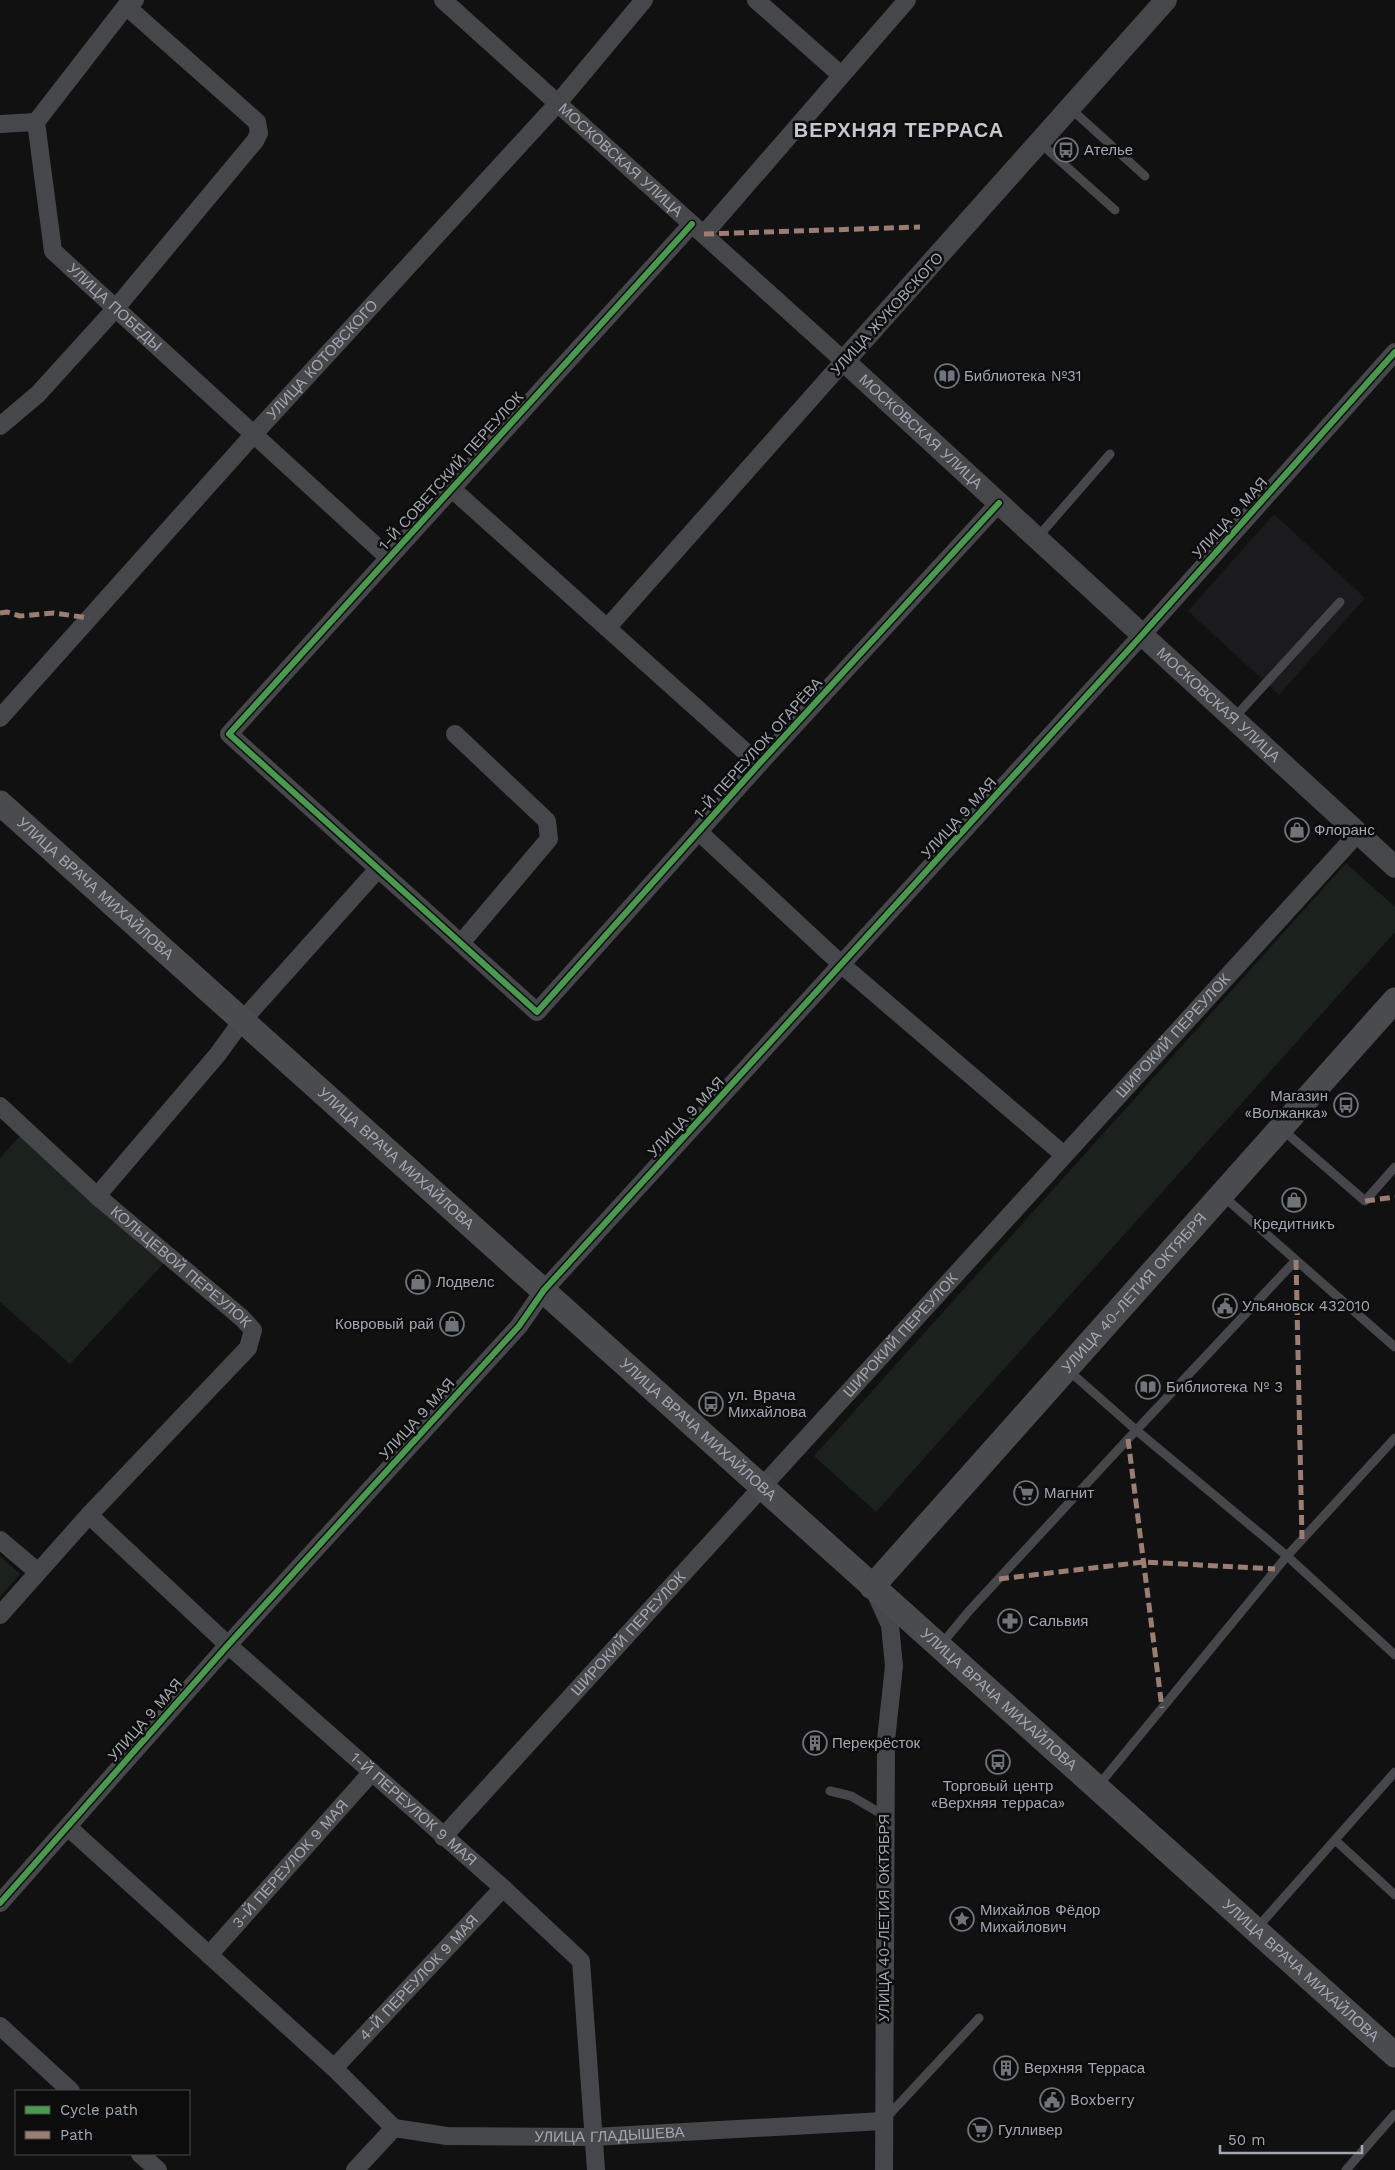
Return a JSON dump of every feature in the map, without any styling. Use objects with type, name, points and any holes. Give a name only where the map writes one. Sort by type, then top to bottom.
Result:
[{"type":"main road","name":"УЛИЦА ВРАЧА МИХАЙЛОВА","points":[[0,803],[1395,2055]]},
{"type":"main road","name":"УЛИЦА 40-ЛЕТИЯ ОКТЯБРЯ","points":[[872,1587],[1395,1000]]},
{"type":"street","name":"МОСКОВСКАЯ УЛИЦА","points":[[443,0],[844,361],[1395,867]]},
{"type":"street","name":"УЛИЦА КОТОВСКОГО","points":[[0,718],[254,434],[558,103],[644,0]]},
{"type":"street","points":[[757,0],[841,75]]},
{"type":"street","name":"1-Й СОВЕТСКИЙ ПЕРЕУЛОК","points":[[378,869],[229,734],[452,489],[698,229],[841,75],[907,0]]},
{"type":"street","name":"УЛИЦА ЖУКОВСКОГО","points":[[607,628],[1166,0]]},
{"type":"street","points":[[0,124],[36,122],[130,3],[257,122],[259,133],[256,141],[116,308],[38,394],[0,426]]},
{"type":"street","name":"УЛИЦА ПОБЕДЫ","points":[[36,122],[53,251],[389,558]]},
{"type":"street","name":"УЛИЦА 9 МАЯ","points":[[0,1903],[228,1645],[519,1326],[544,1290],[1142,635],[1395,352]]},
{"type":"street","points":[[452,489],[759,764]]},
{"type":"street","name":"1-Й ПЕРЕУЛОК ОГАРЁВА","points":[[461,943],[537,1012],[759,764],[999,503]]},
{"type":"street","points":[[97,1196],[218,1054],[242,1021],[378,869],[461,943],[549,839],[547,821],[455,734]]},
{"type":"street","points":[[699,832],[842,965],[1064,1155]]},
{"type":"street","name":"ШИРОКИЙ ПЕРЕУЛОК","points":[[443,1837],[1358,833]]},
{"type":"street","name":"КОЛЬЦЕВОЙ ПЕРЕУЛОК","points":[[0,1106],[97,1196],[242,1318],[253,1330],[248,1348],[90,1515],[0,1615]]},
{"type":"street","name":"1-Й ПЕРЕУЛОК 9 МАЯ","points":[[90,1515],[228,1645],[443,1837],[503,1888],[581,1960],[596,2170]]},
{"type":"street","points":[[0,1540],[38,1572]]},
{"type":"street","name":"УЛИЦА 40-ЛЕТИЯ ОКТЯБРЯ","points":[[872,1587],[890,1625],[894,1666],[886,1740],[884,2170]]},
{"type":"street","name":"3-Й ПЕРЕУЛОК 9 МАЯ","points":[[209,1955],[372,1772]]},
{"type":"street","points":[[68,1827],[334,2068],[394,2128],[355,2170]]},
{"type":"street","name":"4-Й ПЕРЕУЛОК 9 МАЯ","points":[[334,2068],[503,1888]]},
{"type":"street","points":[[0,2026],[70,2090]]},
{"type":"street","name":"УЛИЦА ГЛАДЫШЕВА","points":[[394,2128],[447,2136],[594,2137],[883,2121]]},
{"type":"street","points":[[141,2155],[158,2170]]},
{"type":"lane","points":[[1070,108],[1145,176]]},
{"type":"lane","points":[[1039,142],[1115,210]]},
{"type":"lane","points":[[1037,538],[1110,454]]},
{"type":"lane","points":[[1234,719],[1340,602]]},
{"type":"lane","points":[[1280,1128],[1365,1201],[1395,1167]]},
{"type":"lane","points":[[1221,1194],[1395,1347]]},
{"type":"lane","points":[[939,1647],[969,1611],[1296,1260]]},
{"type":"lane","points":[[1066,1368],[1136,1430],[1286,1556],[1395,1655]]},
{"type":"lane","points":[[1096,1788],[1286,1556],[1395,1438]]},
{"type":"lane","points":[[1256,1930],[1395,1772]]},
{"type":"lane","points":[[830,1791],[851,1796],[885,1816]]},
{"type":"lane","points":[[1335,1840],[1395,1895]]},
{"type":"lane","points":[[883,2121],[979,2018]]},
{"type":"lane","points":[[1346,2170],[1395,2114]]},
{"type":"shaded area","points":[[1274,514],[1365,598],[1279,695],[1188,611]]},
{"type":"shaded area","points":[[1346,863],[1395,907],[1395,932],[876,1512],[814,1456]]},
{"type":"shaded area","points":[[24,1131],[165,1262],[70,1364],[0,1302],[0,1158]]},
{"type":"shaded area","points":[[0,1556],[20,1574],[0,1597]]},
{"type":"marked path","points":[[704,234],[920,227]]},
{"type":"marked path","points":[[0,613],[7,612],[20,616],[54,613],[89,618]]},
{"type":"marked path","points":[[1365,1201],[1395,1197]]},
{"type":"marked path","points":[[1296,1260],[1302,1539]]},
{"type":"marked path","points":[[1128,1439],[1162,1708]]},
{"type":"marked path","points":[[999,1579],[1144,1562],[1275,1569]]},
{"type":"cycle path","points":[[692,224],[229,734],[537,1012],[759,764],[999,503]]},
{"type":"cycle path","points":[[0,1903],[228,1645],[519,1326],[544,1290],[1142,635],[1395,352]]},
{"type":"place","name":"Ателье","points":[[1066,150]]},
{"type":"place","name":"Библиотека №31","points":[[947,376]]},
{"type":"place","name":"Флоранс","points":[[1297,830]]},
{"type":"place","name":"Магазин «Волжанка»","points":[[1346,1105]]},
{"type":"place","name":"Кредитникъ","points":[[1294,1200]]},
{"type":"place","name":"Лодвелс","points":[[418,1282]]},
{"type":"place","name":"Ульяновск 432010","points":[[1225,1306]]},
{"type":"place","name":"Ковровый рай","points":[[452,1324]]},
{"type":"place","name":"Библиотека № 3","points":[[1148,1387]]},
{"type":"place","name":"ул. Врача Михайлова","points":[[711,1404]]},
{"type":"place","name":"Магнит","points":[[1026,1493]]},
{"type":"place","name":"Сальвия","points":[[1010,1621]]},
{"type":"place","name":"Перекрёсток","points":[[815,1743]]},
{"type":"place","name":"Торговый центр «Верхняя терраса»","points":[[998,1762]]},
{"type":"place","name":"Михайлов Фёдор Михайлович","points":[[962,1919]]},
{"type":"place","name":"Верхняя Терраса","points":[[1006,2068]]},
{"type":"place","name":"Boxberry","points":[[1052,2100]]},
{"type":"place","name":"Гулливер","points":[[980,2130]]},
{"type":"district","name":"ВЕРХНЯЯ ТЕРРАСА","points":[[899,130]]}]
